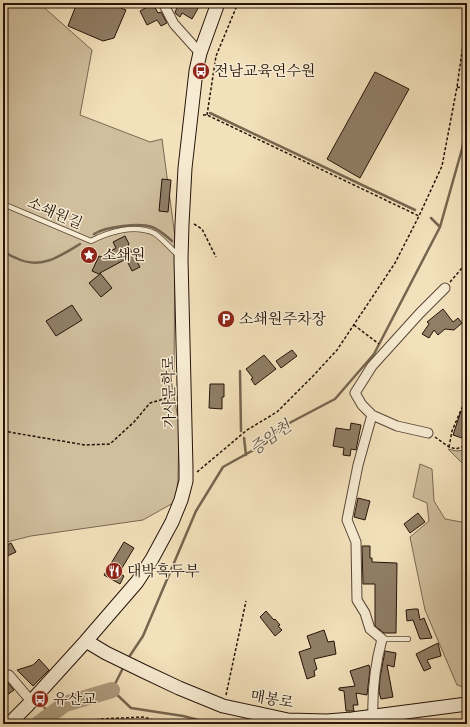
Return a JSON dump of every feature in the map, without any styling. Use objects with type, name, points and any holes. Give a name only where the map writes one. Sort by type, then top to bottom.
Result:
[{"type":"main road","name":"가사문학로","points":[[9,724],[86,641],[137,582],[172,522],[181,500],[186,481],[181,259],[183,186],[196,71],[200,53],[218,3]]},
{"type":"main road","name":"매봉로","points":[[86,641],[106,653],[143,671],[223,706],[288,720],[327,721],[373,717],[467,704]]},
{"type":"street","points":[[163,3],[174,24],[200,53]]},
{"type":"street","points":[[428,433],[397,426],[372,415],[362,405],[355,393],[372,366],[445,288]]},
{"type":"street","points":[[372,415],[358,465],[347,520],[356,542],[357,600],[365,613],[370,629],[382,639],[377,658],[372,694],[373,717]]},
{"type":"street","points":[[3,675],[9,675],[31,701]]},
{"type":"lane","name":"소쇄원길","points":[[3,204],[90,241],[104,234],[125,230],[140,229],[154,233],[181,259]]},
{"type":"lane","points":[[382,639],[408,639]]},
{"type":"path","points":[[207,115],[216,56],[238,3]]},
{"type":"path","points":[[186,481],[247,430],[277,412],[313,376],[336,350],[354,325],[394,263],[419,216],[442,166],[457,87],[463,45],[464,3]]},
{"type":"path","points":[[457,87],[467,89]]},
{"type":"path","points":[[191,113],[207,115],[419,216]]},
{"type":"path","points":[[182,224],[195,224],[202,229],[216,257]]},
{"type":"path","points":[[445,288],[462,268],[467,258]]},
{"type":"path","points":[[354,325],[383,347]]},
{"type":"path","points":[[3,431],[85,445],[110,444],[134,422],[150,403],[185,393]]},
{"type":"path","points":[[449,447],[452,430],[467,396]]},
{"type":"path","points":[[428,433],[449,447],[456,449],[467,445]]},
{"type":"path","points":[[223,706],[246,601]]},
{"type":"path","points":[[87,724],[99,719],[144,717],[166,724]]},
{"type":"shaded area","points":[[3,3],[39,3],[92,50],[80,115],[150,142],[162,139],[175,237],[174,375],[170,374],[179,424],[178,480],[175,502],[143,520],[31,536],[3,543]]},
{"type":"shaded area","points":[[467,444],[467,468],[448,449],[456,451],[465,450]]},
{"type":"shaded area","points":[[420,464],[432,469],[434,501],[445,519],[467,523],[467,688],[457,685],[425,610],[410,537],[429,521],[427,503],[413,497]]},
{"type":"building","points":[[77,3],[123,3],[121,8],[126,10],[114,38],[103,41],[68,26]]},
{"type":"building","points":[[175,3],[201,3],[192,19],[182,13],[180,17],[176,14],[175,12],[177,8]]},
{"type":"building","points":[[153,4],[158,13],[161,12],[167,23],[161,26],[157,20],[147,25],[140,11]]},
{"type":"building","points":[[375,72],[409,89],[360,178],[327,159]]},
{"type":"building","points":[[162,179],[171,180],[168,212],[159,211]]},
{"type":"building","points":[[125,236],[129,244],[128,245],[140,267],[132,271],[126,259],[100,273],[112,288],[101,297],[89,283],[100,274],[92,271],[99,256],[101,257],[116,248],[113,242]]},
{"type":"building","points":[[72,305],[82,320],[56,336],[46,321]]},
{"type":"building","points":[[443,309],[453,322],[458,318],[462,323],[454,330],[445,329],[438,335],[434,330],[429,338],[422,334],[429,324],[427,322]]},
{"type":"building","points":[[292,350],[297,356],[281,368],[276,361]]},
{"type":"building","points":[[264,355],[276,369],[255,385],[251,379],[253,378],[246,369]]},
{"type":"building","points":[[210,384],[224,384],[222,409],[209,408]]},
{"type":"building","points":[[461,411],[467,413],[467,433],[465,439],[453,435]]},
{"type":"building","points":[[351,423],[361,425],[356,450],[351,449],[350,456],[343,455],[344,448],[333,446],[336,428],[350,430]]},
{"type":"building","points":[[358,498],[370,501],[365,520],[354,517]]},
{"type":"building","points":[[418,513],[425,522],[410,533],[404,524]]},
{"type":"building","points":[[124,542],[134,548],[119,573],[124,576],[120,584],[104,575]]},
{"type":"building","points":[[11,543],[16,552],[3,558],[3,547]]},
{"type":"building","points":[[362,546],[370,546],[370,558],[372,558],[372,562],[397,563],[396,633],[384,633],[375,626],[375,584],[363,584]]},
{"type":"building","points":[[418,609],[420,620],[424,618],[432,638],[420,639],[413,620],[407,621],[406,610]]},
{"type":"building","points":[[266,611],[274,620],[275,619],[280,625],[278,626],[282,630],[275,636],[260,617]]},
{"type":"building","points":[[324,630],[328,642],[334,641],[336,654],[314,659],[317,669],[314,671],[315,676],[307,679],[299,652],[311,648],[307,636]]},
{"type":"building","points":[[438,643],[441,656],[427,660],[431,668],[424,671],[416,654]]},
{"type":"building","points":[[385,651],[396,653],[394,667],[387,665],[393,697],[381,699],[379,692],[380,678]]},
{"type":"building","points":[[39,659],[49,670],[33,686],[17,670],[33,665]]},
{"type":"building","points":[[369,665],[370,669],[367,695],[356,693],[358,705],[353,705],[354,711],[346,711],[344,691],[339,690],[339,688],[355,686],[350,671]]},
{"type":"building","points":[[3,681],[6,685],[8,683],[14,690],[3,698]]},
{"type":"waterway","points":[[210,113],[415,210]]},
{"type":"waterway","name":"증암천","points":[[127,660],[143,636],[196,511],[223,467],[266,443],[278,429],[335,399],[374,354],[440,227],[462,149],[467,121]]},
{"type":"waterway","points":[[431,218],[440,227]]},
{"type":"waterway","points":[[94,234],[106,229],[139,225],[152,227],[163,233],[172,241]]},
{"type":"waterway","points":[[3,250],[9,255],[33,263],[57,257],[80,244]]},
{"type":"waterway","points":[[240,371],[241,431]]},
{"type":"waterway","points":[[244,438],[246,455]]},
{"type":"waterway","points":[[124,666],[112,690],[131,708],[183,716],[214,724]]},
{"type":"waterway","name":"증암천","points":[[38,724],[65,704],[112,690]]},
{"type":"waterway","points":[[42,705],[51,715]]},
{"type":"place","name":"전남교육연수원","points":[[201,71]]},
{"type":"place","name":"소쇄원","points":[[89,255]]},
{"type":"place","name":"소쇄원주차장","points":[[226,319]]},
{"type":"place","name":"대박흑두부","points":[[114,571]]},
{"type":"place","name":"유산교","points":[[40,699]]}]
